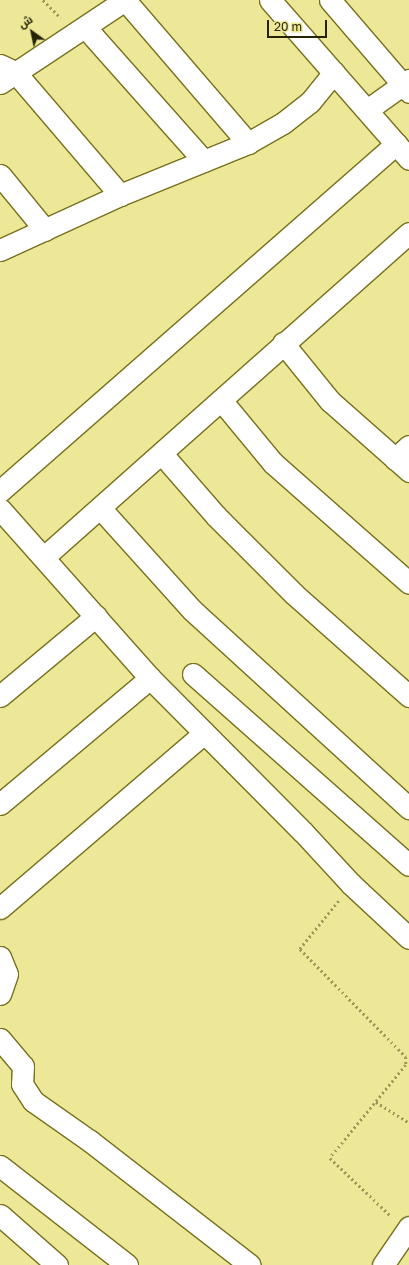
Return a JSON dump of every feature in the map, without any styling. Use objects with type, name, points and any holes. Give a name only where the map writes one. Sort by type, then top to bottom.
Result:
[{"type":"street","points":[[120,196],[5,73],[81,30],[98,7],[125,0],[248,143]]},
{"type":"street","points":[[0,491],[403,151],[270,0]]},
{"type":"street","points":[[330,0],[407,86],[367,110]]},
{"type":"street","points":[[81,30],[204,161]]},
{"type":"street","points":[[0,250],[120,196],[248,143],[283,123],[310,102],[334,72]]},
{"type":"street","points":[[0,175],[45,230]]},
{"type":"street","points":[[44,557],[101,509],[283,343],[409,233]]},
{"type":"street","points":[[283,343],[330,401],[404,459]]},
{"type":"street","points":[[221,400],[273,463],[409,583]]},
{"type":"street","points":[[162,454],[216,516],[266,567],[409,696]]},
{"type":"street","points":[[0,509],[150,678],[351,884],[409,938]]},
{"type":"street","points":[[101,509],[192,610],[409,808]]},
{"type":"street","points":[[0,696],[96,616]]},
{"type":"street","points":[[193,674],[409,865]]},
{"type":"street","points":[[0,804],[150,678]]},
{"type":"street","points":[[0,908],[204,733]]},
{"type":"street","points":[[0,958],[7,974],[0,994]]},
{"type":"street","points":[[0,1039],[23,1066],[22,1084],[33,1101],[90,1141],[250,1265]]},
{"type":"street","points":[[0,1166],[127,1265]]},
{"type":"street","points":[[0,1215],[57,1265]]},
{"type":"street","points":[[383,1265],[408,1228]]},
{"type":"path","points":[[43,0],[81,30]]},
{"type":"path","points":[[351,884],[327,918],[300,949],[406,1057],[406,1065],[330,1158],[408,1228]]},
{"type":"path","points":[[376,1102],[409,1123]]}]
